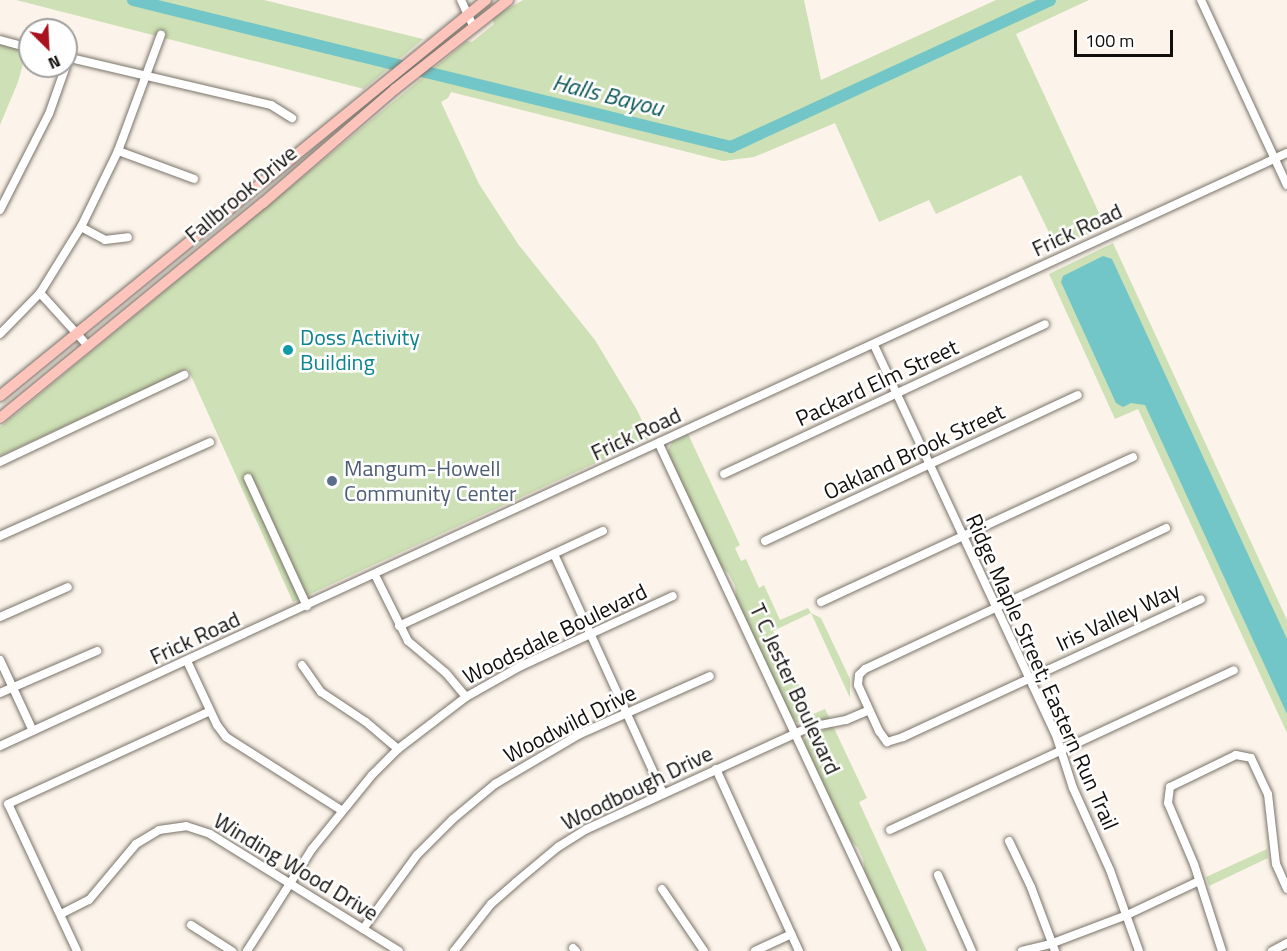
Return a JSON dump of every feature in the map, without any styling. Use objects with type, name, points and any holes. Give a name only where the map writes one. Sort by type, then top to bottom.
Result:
[{"type":"main road","name":"Fallbrook Drive","points":[[0,418],[206,249],[395,89],[507,0]]},
{"type":"main road","name":"Fallbrook Drive","points":[[0,396],[483,1]]},
{"type":"main road","points":[[310,141],[320,152]]},
{"type":"main road","points":[[196,236],[206,249]]},
{"type":"street","points":[[462,0],[473,26]]},
{"type":"street","points":[[1201,0],[1287,185]]},
{"type":"street","points":[[483,1],[487,15]]},
{"type":"street","points":[[0,334],[40,293],[81,227],[118,151],[161,35]]},
{"type":"street","points":[[0,40],[18,45]]},
{"type":"street","points":[[78,63],[146,76],[272,105],[292,118]]},
{"type":"street","points":[[0,210],[49,114],[61,78]]},
{"type":"street","points":[[118,151],[194,179]]},
{"type":"street","name":"Frick Road","points":[[0,746],[1287,153]]},
{"type":"street","points":[[81,227],[105,240],[128,237]]},
{"type":"street","points":[[40,293],[88,346]]},
{"type":"street","name":"Packard Elm Street","points":[[724,474],[1045,324]]},
{"type":"street","name":"Ridge Maple Street; Eastern Run Trail","points":[[873,345],[1061,750],[1073,788],[1110,870],[1139,951]]},
{"type":"street","points":[[0,462],[184,375]]},
{"type":"street","name":"Oakland Brook Street","points":[[765,541],[1078,395]]},
{"type":"street","points":[[0,536],[210,442]]},
{"type":"street","name":"T C Jester Boulevard","points":[[659,444],[897,951]]},
{"type":"street","points":[[821,602],[1133,457]]},
{"type":"street","points":[[248,478],[307,606]]},
{"type":"street","points":[[869,710],[858,685],[859,675],[865,669],[1166,528]]},
{"type":"street","points":[[399,626],[603,531]]},
{"type":"street","points":[[554,554],[663,793]]},
{"type":"street","points":[[375,575],[408,641],[446,673],[466,697]]},
{"type":"street","points":[[0,617],[68,587]]},
{"type":"street","name":"Woodsdale Boulevard","points":[[247,951],[341,810],[398,749],[466,697],[521,666],[673,596]]},
{"type":"street","name":"Iris Valley Way","points":[[869,710],[887,742],[903,737],[1201,598]]},
{"type":"street","points":[[0,693],[97,651]]},
{"type":"street","points":[[0,660],[33,731]]},
{"type":"street","points":[[187,661],[210,711],[222,731],[237,746],[341,810]]},
{"type":"street","points":[[302,665],[321,692],[366,722],[398,749]]},
{"type":"street","points":[[890,830],[1234,669]]},
{"type":"street","name":"Woodwild Drive","points":[[363,928],[417,855],[453,819],[495,784],[545,753],[710,676]]},
{"type":"street","name":"Woodbough Drive","points":[[454,951],[491,904],[558,847],[587,829],[795,733],[810,727],[846,720],[869,710]]},
{"type":"street","points":[[77,951],[8,804],[210,711]]},
{"type":"street","points":[[1222,951],[1199,881],[1168,803],[1168,792],[1175,784],[1236,755],[1247,755],[1255,762],[1268,794],[1276,864],[1287,889]]},
{"type":"street","points":[[716,769],[800,951]]},
{"type":"street","name":"Winding Wood Drive","points":[[61,914],[88,900],[136,843],[173,826],[186,825],[210,834],[399,951]]},
{"type":"street","points":[[1009,841],[1054,947]]},
{"type":"street","points":[[938,875],[972,951]]},
{"type":"street","points":[[1022,951],[1054,947],[1199,881]]},
{"type":"street","points":[[662,889],[704,951]]},
{"type":"street","points":[[191,925],[232,951]]},
{"type":"street","points":[[755,951],[791,933]]},
{"type":"street","points":[[1272,951],[1287,943]]},
{"type":"green space","points":[[16,0],[264,0],[423,39],[364,89]]},
{"type":"green space","points":[[523,0],[804,0],[821,80],[996,0],[1089,0],[1016,34],[1105,226],[1057,249],[1021,175],[936,214],[929,200],[879,222],[835,123],[754,157],[723,161],[451,92],[448,98],[441,102],[479,184],[518,244],[595,340],[637,410],[650,438],[293,602],[188,369],[0,456],[0,427],[467,41],[472,42],[494,24],[492,18]]},
{"type":"green space","points":[[0,43],[18,47],[19,78],[0,125]]},
{"type":"green space","points":[[1113,243],[1287,620],[1287,733],[1138,409],[1115,419],[1049,274]]},
{"type":"green space","points":[[688,434],[740,545],[735,548],[741,561],[746,559],[759,588],[764,585],[780,620],[808,608],[811,613],[773,631],[813,714],[825,709],[830,719],[816,721],[809,717],[797,723],[791,716],[736,600],[735,586],[729,574],[720,566],[667,452],[672,442]]},
{"type":"green space","points":[[811,613],[821,618],[850,679],[850,698]]},
{"type":"green space","points":[[833,726],[867,798],[859,802],[927,951],[901,951],[865,874],[863,859],[858,848],[848,838],[807,749],[804,739],[808,737],[816,747],[822,744],[819,738],[821,731]]},
{"type":"green space","points":[[1267,849],[1268,858],[1209,886],[1206,877]]},
{"type":"water","points":[[1103,256],[1112,259],[1287,639],[1287,714],[1145,405],[1131,403],[1123,407],[1116,403],[1061,282],[1063,276]]},
{"type":"waterway","name":"Halls Bayou","points":[[133,0],[731,147],[1050,0]]},
{"type":"place","name":"Doss Activity Building","points":[[288,350]]},
{"type":"place","name":"Mangum-Howell Community Center","points":[[332,481]]}]
